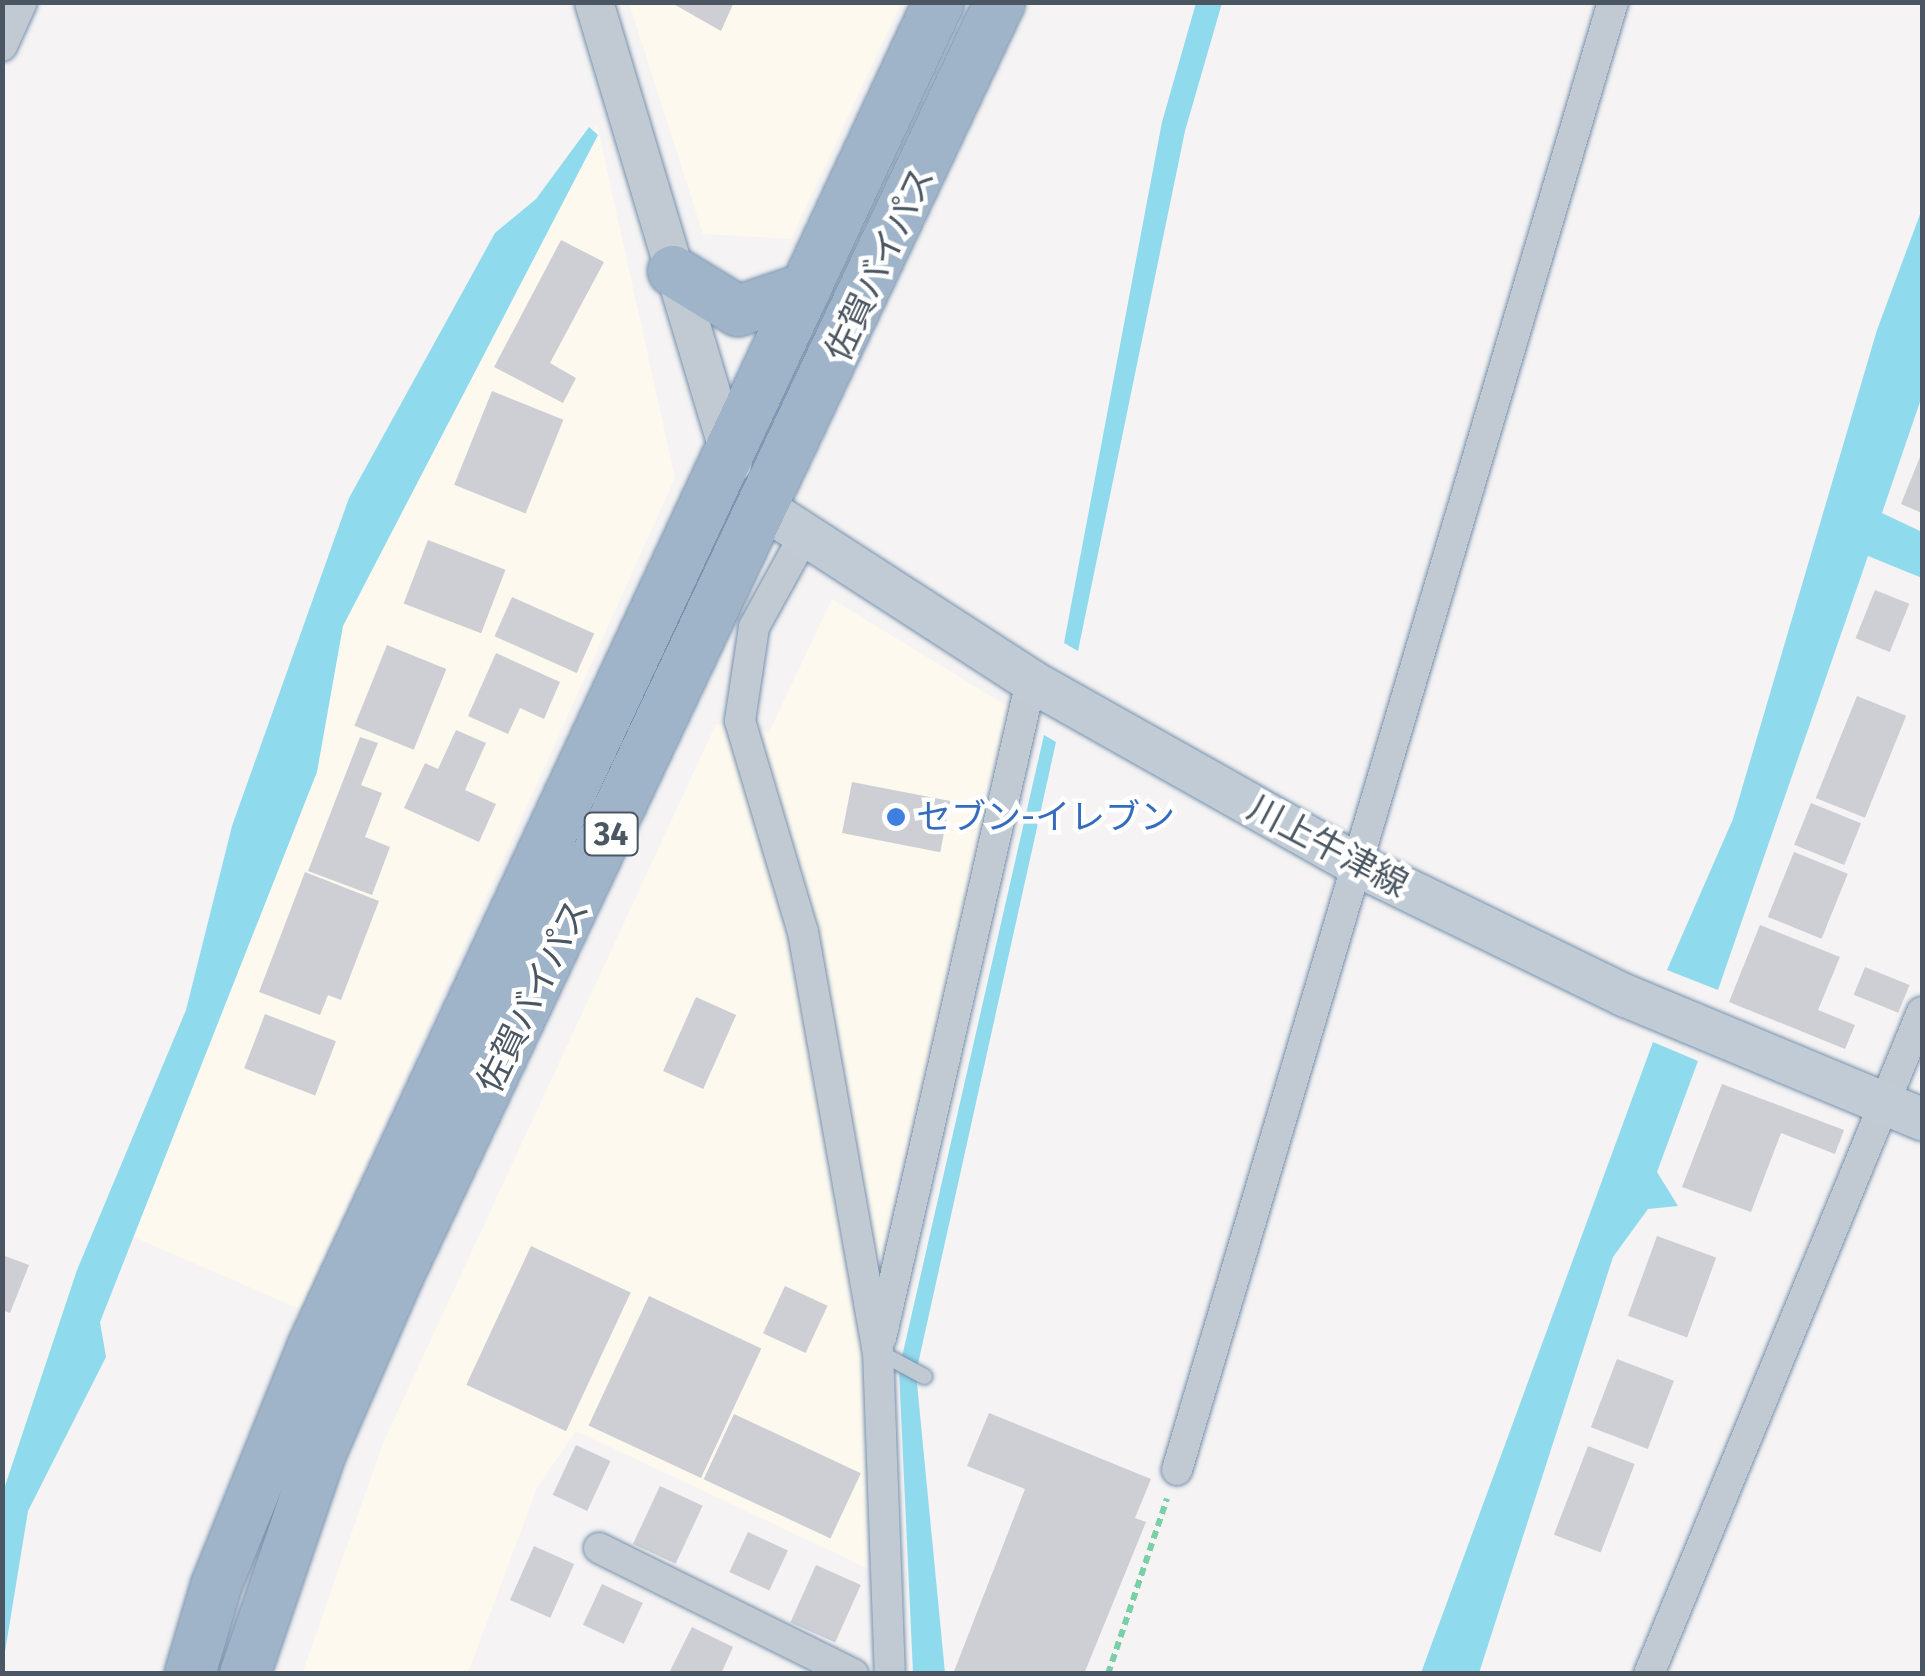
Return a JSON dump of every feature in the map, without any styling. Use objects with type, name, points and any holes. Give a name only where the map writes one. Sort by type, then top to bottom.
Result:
[{"type":"highway","name":"佐賀バイパス","points":[[190,1674],[216,1586],[313,1346],[939,2]]},
{"type":"highway","name":"佐賀バイパス","points":[[244,1674],[321,1452],[397,1278],[786,523],[1000,2]]},
{"type":"highway","points":[[673,270],[738,312],[806,288]]},
{"type":"main road","name":"川上牛津線","points":[[786,523],[1030,681],[1359,866],[1626,996],[1922,1119]]},
{"type":"street","points":[[2,46],[22,2]]},
{"type":"street","points":[[594,2],[728,457],[786,523],[754,626],[740,722],[803,932],[878,1351],[890,1674]]},
{"type":"street","points":[[1177,1470],[1613,2]]},
{"type":"street","points":[[878,1351],[1030,681]]},
{"type":"street","points":[[1649,1674],[1922,1012]]},
{"type":"street","points":[[598,1548],[853,1674]]},
{"type":"lane","points":[[878,1351],[924,1376]]},
{"type":"path","points":[[1108,1674],[1177,1470]]},
{"type":"shaded area","points":[[629,3],[901,3],[791,239],[703,234]]},
{"type":"shaded area","points":[[597,124],[675,478],[300,1309],[124,1233],[330,631]]},
{"type":"shaded area","points":[[832,599],[1015,711],[862,1334],[869,1569],[576,1431],[537,1488],[468,1673],[302,1674],[383,1443],[716,724],[769,732]]},
{"type":"water","points":[[1196,3],[1222,3],[1185,131],[1078,651],[1064,643],[1162,122]]},
{"type":"water","points":[[589,127],[598,135],[343,626],[317,772],[100,1322],[106,1357],[28,1511],[3,1664],[3,1492],[77,1270],[186,1010],[232,826],[349,498],[495,233],[536,199]]},
{"type":"water","points":[[1922,209],[1922,396],[1882,513],[1922,532],[1922,578],[1868,556],[1718,990],[1667,970],[1733,819],[1877,330]]},
{"type":"water","points":[[1044,735],[1056,742],[916,1373],[945,1673],[913,1673],[899,1370]]},
{"type":"water","points":[[1653,1042],[1698,1061],[1657,1172],[1678,1206],[1648,1209],[1613,1257],[1479,1673],[1421,1673]]},
{"type":"building","points":[[670,2],[734,2],[721,31]]},
{"type":"building","points":[[561,240],[604,262],[550,363],[576,378],[563,403],[494,367]]},
{"type":"building","points":[[492,391],[563,420],[526,513],[454,485]]},
{"type":"building","points":[[1922,452],[1922,513],[1901,504]]},
{"type":"building","points":[[428,540],[505,570],[481,633],[404,603]]},
{"type":"building","points":[[1875,590],[1909,604],[1890,652],[1856,638]]},
{"type":"building","points":[[512,597],[594,634],[577,673],[495,636]]},
{"type":"building","points":[[387,645],[446,669],[414,750],[354,726]]},
{"type":"building","points":[[496,653],[560,682],[544,719],[520,708],[508,734],[468,716]]},
{"type":"building","points":[[1857,696],[1906,716],[1865,818],[1816,798]]},
{"type":"building","points":[[456,730],[486,743],[465,790],[496,804],[479,842],[404,808],[425,763],[438,769]]},
{"type":"building","points":[[360,737],[378,743],[361,785],[382,793],[365,837],[390,847],[372,895],[308,871]]},
{"type":"building","name":"セブン-イレブン","points":[[852,782],[950,801],[940,852],[842,833]]},
{"type":"building","points":[[1811,803],[1861,823],[1844,865],[1794,845]]},
{"type":"building","points":[[1794,852],[1848,874],[1822,939],[1768,917]]},
{"type":"building","points":[[305,872],[379,901],[341,1000],[328,995],[320,1015],[259,992]]},
{"type":"building","points":[[1760,925],[1840,957],[1818,1010],[1855,1025],[1845,1049],[1729,1002]]},
{"type":"building","points":[[1865,967],[1910,985],[1898,1013],[1854,995]]},
{"type":"building","points":[[696,997],[736,1015],[703,1089],[663,1071]]},
{"type":"building","points":[[265,1014],[336,1041],[315,1095],[244,1068]]},
{"type":"building","points":[[1722,1084],[1844,1130],[1835,1154],[1781,1133],[1751,1212],[1682,1187]]},
{"type":"building","points":[[1657,1236],[1716,1258],[1687,1337],[1628,1316]]},
{"type":"building","points":[[531,1246],[631,1292],[566,1431],[466,1385]]},
{"type":"building","points":[[2,1255],[29,1265],[10,1313],[2,1310]]},
{"type":"building","points":[[785,1286],[828,1306],[806,1353],[763,1333]]},
{"type":"building","points":[[649,1296],[761,1348],[701,1478],[589,1426]]},
{"type":"building","points":[[1617,1359],[1674,1381],[1648,1449],[1591,1427]]},
{"type":"building","points":[[989,1413],[1151,1479],[1135,1518],[1146,1522],[1084,1674],[953,1674],[1025,1489],[967,1466]]},
{"type":"building","points":[[734,1414],[861,1473],[830,1538],[704,1479]]},
{"type":"building","points":[[576,1445],[610,1461],[587,1511],[553,1495]]},
{"type":"building","points":[[1588,1446],[1635,1464],[1601,1553],[1554,1535]]},
{"type":"building","points":[[660,1486],[703,1506],[676,1564],[633,1544]]},
{"type":"building","points":[[748,1532],[788,1551],[769,1590],[729,1572]]},
{"type":"building","points":[[534,1546],[574,1564],[550,1618],[510,1600]]},
{"type":"building","points":[[816,1565],[861,1585],[835,1642],[790,1623]]},
{"type":"building","points":[[602,1584],[643,1603],[624,1644],[583,1625]]},
{"type":"building","points":[[692,1627],[733,1647],[721,1674],[670,1671]]},
{"type":"place","name":"セブン-イレブン","points":[[896,817]]}]
